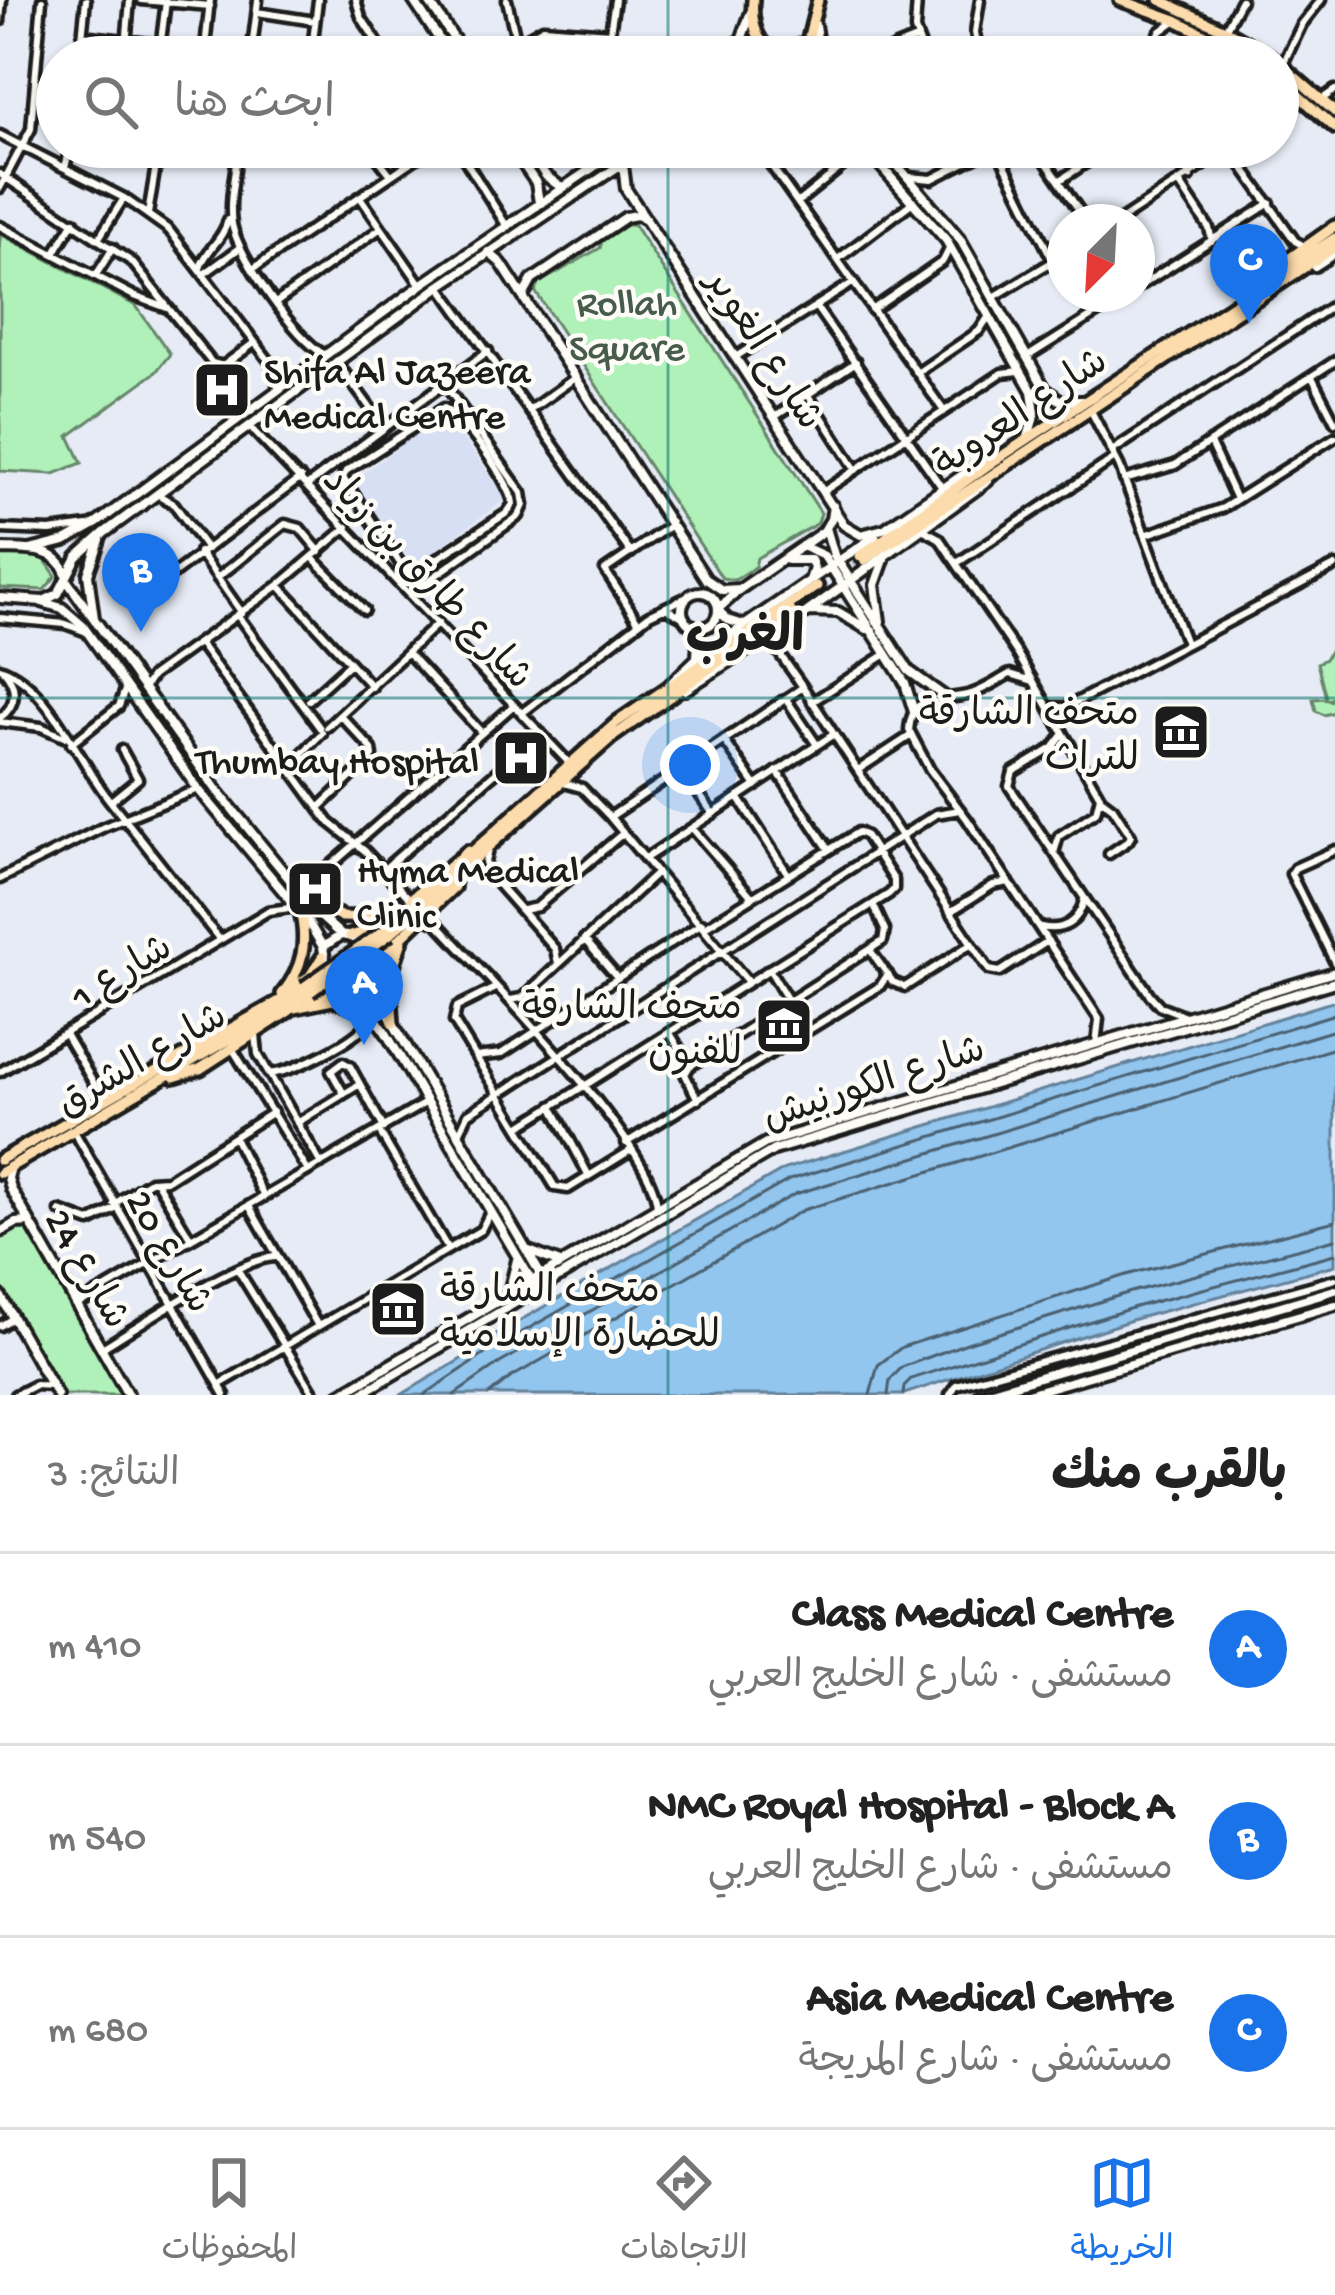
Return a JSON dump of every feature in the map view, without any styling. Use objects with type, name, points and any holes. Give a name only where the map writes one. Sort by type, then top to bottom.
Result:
[{"type":"main road","points":[[413,0],[436,36]]},
{"type":"main road","points":[[428,0],[452,36]]},
{"type":"main road","points":[[817,36],[818,0]]},
{"type":"main road","points":[[1120,0],[1208,36]]},
{"type":"main road","points":[[1160,0],[1235,36]]},
{"type":"main road","points":[[753,5],[752,26],[757,36]]},
{"type":"main road","points":[[742,36],[753,5]]},
{"type":"main road","points":[[809,36],[815,25]]},
{"type":"main road","points":[[1299,80],[1328,106]]},
{"type":"main road","points":[[1301,94],[1328,106]]},
{"type":"main road","points":[[1301,94],[1335,128]]},
{"type":"main road","points":[[528,168],[539,204]]},
{"type":"main road","points":[[540,168],[568,193],[543,216]]},
{"type":"main road","points":[[30,550],[65,541],[97,524],[421,285],[593,168]]},
{"type":"main road","points":[[35,601],[58,594],[76,557],[104,533],[440,286],[614,168]]},
{"type":"main road","name":"شارع الغوير","points":[[624,168],[626,189],[671,263],[737,356],[844,525],[856,534],[887,528]]},
{"type":"main road","points":[[884,168],[950,247],[1021,371],[1035,404],[1028,439]]},
{"type":"main road","points":[[901,168],[960,238],[1054,397],[1088,405]]},
{"type":"main road","points":[[523,297],[540,274],[626,217],[647,220]]},
{"type":"main road","points":[[1223,315],[1233,297],[1335,226]]},
{"type":"main road","name":"شارع العروبة","points":[[862,558],[1223,315],[1335,246]]},
{"type":"main road","points":[[488,252],[501,263],[713,586],[740,589]]},
{"type":"main road","points":[[1009,351],[1027,356]]},
{"type":"main road","name":"شارع العروبة","points":[[994,467],[1028,439],[1088,405]]},
{"type":"main road","points":[[357,992],[374,978],[386,954],[410,928],[464,878],[483,850],[617,722],[816,586],[834,564],[968,471],[994,467]]},
{"type":"main road","points":[[670,689],[690,688],[807,612],[974,494],[994,467]]},
{"type":"main road","points":[[832,505],[826,528],[834,564]]},
{"type":"main road","points":[[688,622],[712,624],[718,610],[740,589],[826,528]]},
{"type":"main road","points":[[96,623],[88,574],[104,533]]},
{"type":"main road","points":[[802,546],[818,550],[834,564],[877,631],[914,677],[944,696]]},
{"type":"main road","points":[[3,547],[57,558],[96,623],[301,906],[341,987]]},
{"type":"main road","points":[[886,556],[875,585],[877,631],[905,683],[914,712]]},
{"type":"main road","points":[[693,559],[696,579],[682,609],[698,639],[697,658]]},
{"type":"main road","points":[[781,561],[811,560],[816,586]]},
{"type":"main road","points":[[670,689],[697,658],[816,586]]},
{"type":"main road","points":[[690,595],[712,596],[718,610],[734,623],[746,625]]},
{"type":"main road","points":[[0,598],[62,608],[91,637],[198,789],[280,887],[371,955],[374,978],[393,1023],[544,1279]]},
{"type":"main road","points":[[807,612],[838,612],[877,631]]},
{"type":"main road","points":[[160,1075],[172,1056],[310,976],[322,952],[345,935],[371,930],[457,858],[483,850],[576,763]]},
{"type":"main road","points":[[198,789],[224,808],[229,806]]},
{"type":"main road","name":"شارع الشرق","points":[[0,1173],[307,989],[387,932],[483,850]]},
{"type":"main road","points":[[301,906],[342,916],[390,917]]},
{"type":"main road","points":[[282,994],[303,955],[301,906]]},
{"type":"main road","points":[[393,1023],[390,976],[410,928]]},
{"type":"main road","name":"شارع الكورنيش","points":[[544,1279],[561,1263],[784,1136],[1187,1017],[1335,968]]},
{"type":"main road","name":"شارع الكورنيش","points":[[358,1395],[544,1279],[780,1148],[1335,982]]},
{"type":"main road","points":[[160,1075],[200,1069],[320,992],[341,987],[357,992],[534,1285]]},
{"type":"main road","points":[[294,1008],[341,1001],[370,1011]]},
{"type":"main road","name":"شارع الشرق","points":[[0,1160],[110,1096],[160,1075]]},
{"type":"main road","points":[[451,1145],[470,1170],[478,1169]]},
{"type":"main road","name":"شارع 24","points":[[11,1167],[9,1185],[128,1395]]},
{"type":"main road","points":[[0,1232],[30,1222]]},
{"type":"main road","points":[[523,1246],[561,1263]]},
{"type":"main road","points":[[507,1296],[517,1259]]},
{"type":"main road","name":"شارع الكورنيش","points":[[339,1395],[507,1296],[534,1285]]},
{"type":"main road","points":[[984,1378],[983,1394],[1262,1306],[1335,1293]]},
{"type":"main road","points":[[1297,1316],[1296,1306],[1335,1293]]},
{"type":"main road","points":[[0,1295],[54,1391]]},
{"type":"main road","points":[[1024,1395],[1335,1305]]},
{"type":"street","points":[[0,21],[2,0]]},
{"type":"street","points":[[39,36],[42,0]]},
{"type":"street","points":[[86,0],[82,34],[97,36]]},
{"type":"street","points":[[126,36],[130,0]]},
{"type":"street","points":[[141,0],[210,3],[206,36]]},
{"type":"street","points":[[254,36],[258,0]]},
{"type":"street","points":[[313,36],[318,0]]},
{"type":"street","points":[[356,0],[373,36]]},
{"type":"street","points":[[610,36],[615,0]]},
{"type":"street","points":[[916,36],[917,0]]},
{"type":"street","points":[[979,36],[980,0]]},
{"type":"street","points":[[1225,30],[1241,0]]},
{"type":"street","points":[[1294,36],[1321,0]]},
{"type":"street","points":[[162,36],[166,1]]},
{"type":"street","points":[[507,3],[515,36]]},
{"type":"street","points":[[1151,10],[1158,35],[1176,20]]},
{"type":"street","points":[[257,12],[315,21]]},
{"type":"street","points":[[529,36],[543,28],[610,33]]},
{"type":"street","points":[[0,188],[31,129],[36,70]]},
{"type":"street","points":[[1328,106],[1335,90]]},
{"type":"street","points":[[0,135],[36,153]]},
{"type":"street","points":[[65,168],[148,214],[187,250],[256,342],[277,375],[279,389]]},
{"type":"street","points":[[148,214],[156,168]]},
{"type":"street","points":[[202,271],[231,211],[234,168]]},
{"type":"street","points":[[385,168],[391,176]]},
{"type":"street","points":[[253,269],[402,168]]},
{"type":"street","points":[[470,168],[507,226]]},
{"type":"street","points":[[773,168],[944,411]]},
{"type":"street","points":[[798,202],[839,168]]},
{"type":"street","points":[[907,175],[932,178],[952,168]]},
{"type":"street","points":[[1006,168],[1047,249]]},
{"type":"street","points":[[1050,168],[1075,204]]},
{"type":"street","points":[[1059,181],[1075,168]]},
{"type":"street","points":[[1184,168],[1190,177]]},
{"type":"street","points":[[1147,204],[1202,168]]},
{"type":"street","points":[[1244,168],[1295,241],[1307,247]]},
{"type":"street","points":[[3,176],[99,238],[147,277],[218,366],[256,342]]},
{"type":"street","points":[[925,195],[932,178]]},
{"type":"street","points":[[1180,184],[1212,241]]},
{"type":"street","points":[[359,197],[421,285]]},
{"type":"street","points":[[99,238],[124,198]]},
{"type":"street","points":[[838,259],[914,201]]},
{"type":"street","points":[[1155,277],[1270,203]]},
{"type":"street","points":[[231,211],[239,246],[253,269],[307,343],[325,355]]},
{"type":"street","points":[[55,252],[74,221]]},
{"type":"street","points":[[0,226],[134,296],[170,309]]},
{"type":"street","points":[[278,302],[381,228]]},
{"type":"street","points":[[1295,241],[1295,256]]},
{"type":"street","points":[[218,244],[239,246]]},
{"type":"street","points":[[202,271],[239,246]]},
{"type":"street","points":[[872,310],[943,261],[950,247]]},
{"type":"street","points":[[96,275],[113,248]]},
{"type":"street","points":[[187,250],[210,250]]},
{"type":"street","points":[[943,261],[960,262]]},
{"type":"street","points":[[994,297],[1047,265]]},
{"type":"street","points":[[737,356],[854,282]]},
{"type":"street","points":[[440,286],[631,553]]},
{"type":"street","points":[[957,562],[1335,304]]},
{"type":"street","points":[[816,307],[943,489]]},
{"type":"street","points":[[1027,356],[1098,312]]},
{"type":"street","points":[[917,373],[979,331],[989,314]]},
{"type":"street","points":[[979,331],[998,330]]},
{"type":"street","points":[[308,485],[488,351]]},
{"type":"street","points":[[336,361],[385,428]]},
{"type":"street","points":[[1124,480],[1167,469],[1335,361]]},
{"type":"street","points":[[776,416],[856,362]]},
{"type":"street","points":[[824,491],[1002,373],[1021,371]]},
{"type":"street","points":[[1311,376],[1335,422]]},
{"type":"street","points":[[530,410],[576,377]]},
{"type":"street","points":[[410,594],[521,514],[524,497],[461,415],[440,408],[346,470],[344,482],[400,563],[406,571],[419,573],[513,504],[512,494],[461,415],[444,383]]},
{"type":"street","points":[[808,395],[856,470]]},
{"type":"street","points":[[1088,405],[1114,454],[1185,641]]},
{"type":"street","name":"شارع طارق بن زياد","points":[[249,426],[541,733],[576,763]]},
{"type":"street","points":[[1145,536],[1236,500],[1335,437]]},
{"type":"street","points":[[1210,442],[1236,500]]},
{"type":"street","points":[[348,456],[357,465]]},
{"type":"street","points":[[152,590],[301,478]]},
{"type":"street","points":[[157,494],[174,504],[240,614],[323,730]]},
{"type":"street","points":[[501,517],[506,525]]},
{"type":"street","points":[[939,520],[939,538]]},
{"type":"street","points":[[0,529],[50,531],[97,524]]},
{"type":"street","points":[[217,578],[289,524],[300,528],[316,555],[364,610]]},
{"type":"street","points":[[639,622],[605,570],[671,525]]},
{"type":"street","points":[[143,689],[152,676],[279,585],[347,527]]},
{"type":"street","points":[[924,530],[939,538],[957,562],[1064,732],[1100,799],[1111,805],[1131,836],[1109,854]]},
{"type":"street","points":[[389,571],[400,563]]},
{"type":"street","points":[[1058,723],[1067,707],[1335,566]]},
{"type":"street","points":[[279,585],[372,687]]},
{"type":"street","points":[[522,713],[639,622],[690,595]]},
{"type":"street","points":[[661,608],[688,622]]},
{"type":"street","points":[[0,618],[65,623],[91,637]]},
{"type":"street","points":[[290,767],[438,623]]},
{"type":"street","points":[[1004,634],[1016,659],[1010,674],[971,694],[926,700],[914,712],[910,736],[1100,1018],[1096,1044]]},
{"type":"street","points":[[763,641],[774,646],[989,970],[998,973],[1048,941]]},
{"type":"street","points":[[200,643],[319,808],[411,899]]},
{"type":"street","points":[[407,653],[482,734]]},
{"type":"street","points":[[812,702],[886,653]]},
{"type":"street","points":[[308,700],[350,663]]},
{"type":"street","points":[[0,668],[19,677],[45,705],[110,802],[220,940]]},
{"type":"street","points":[[0,668],[14,691],[12,705],[0,720],[34,726],[69,741]]},
{"type":"street","points":[[1010,674],[1033,681]]},
{"type":"street","points":[[118,706],[126,687]]},
{"type":"street","points":[[610,817],[802,687]]},
{"type":"street","points":[[786,699],[817,746]]},
{"type":"street","points":[[69,741],[118,706],[137,704]]},
{"type":"street","points":[[34,726],[46,717],[45,705]]},
{"type":"street","points":[[301,906],[309,885],[514,705]]},
{"type":"street","points":[[1048,706],[1067,707]]},
{"type":"street","points":[[319,808],[374,756],[341,716]]},
{"type":"street","points":[[1064,732],[1058,744],[1013,772],[1008,783],[1154,1000],[1187,1017]]},
{"type":"street","points":[[383,871],[541,733]]},
{"type":"street","points":[[646,858],[834,734]]},
{"type":"street","points":[[859,773],[910,736]]},
{"type":"street","points":[[724,740],[756,786]]},
{"type":"street","points":[[110,802],[138,778],[122,750]]},
{"type":"street","points":[[576,763],[585,790],[748,982]]},
{"type":"street","points":[[681,768],[713,814]]},
{"type":"street","points":[[777,772],[828,848]]},
{"type":"street","points":[[184,792],[189,777]]},
{"type":"street","points":[[560,782],[585,790]]},
{"type":"street","points":[[0,879],[125,818],[198,789]]},
{"type":"street","points":[[738,797],[788,874]]},
{"type":"street","points":[[1054,853],[1059,836],[1096,812],[1100,799]]},
{"type":"street","points":[[459,1135],[468,1114],[936,814],[959,810]]},
{"type":"street","points":[[692,828],[752,897]]},
{"type":"street","points":[[490,1082],[492,1067],[501,1054],[616,976],[828,848],[861,832],[878,855],[895,884],[893,892],[519,1127]]},
{"type":"street","points":[[520,909],[537,907],[623,833]]},
{"type":"street","points":[[483,850],[489,874],[555,949],[558,964]]},
{"type":"street","points":[[1335,850],[1291,874],[1335,968]]},
{"type":"street","points":[[507,999],[519,1000],[658,872]]},
{"type":"street","points":[[950,912],[993,885],[1009,882]]},
{"type":"street","points":[[268,911],[280,887]]},
{"type":"street","points":[[1038,926],[1057,929],[1071,923],[1081,912],[1084,898]]},
{"type":"street","points":[[698,1100],[685,1078],[690,1066],[885,936],[873,904]]},
{"type":"street","name":"شارع 1","points":[[0,1072],[268,911],[301,906]]},
{"type":"street","points":[[533,924],[537,907]]},
{"type":"street","points":[[421,917],[437,923],[584,1086],[653,1186],[656,1209]]},
{"type":"street","points":[[555,949],[565,951],[581,941]]},
{"type":"street","points":[[581,941],[616,976]]},
{"type":"street","points":[[869,950],[896,985],[909,986],[971,944]]},
{"type":"street","points":[[770,969],[784,1005]]},
{"type":"street","points":[[495,988],[454,1012],[454,1021],[555,1187],[568,1189],[698,1100],[880,986],[887,974]]},
{"type":"street","points":[[519,1000],[520,1013]]},
{"type":"street","points":[[268,1073],[287,1072],[355,1035],[365,1026],[370,1011]]},
{"type":"street","points":[[669,1032],[690,1066]]},
{"type":"street","points":[[256,1033],[258,1054],[321,1164]]},
{"type":"street","points":[[65,1034],[96,1087],[110,1096]]},
{"type":"street","points":[[232,1048],[308,1171]]},
{"type":"street","points":[[241,1058],[246,1050],[258,1054]]},
{"type":"street","points":[[476,1057],[501,1054]]},
{"type":"street","points":[[344,1094],[331,1071],[340,1062],[348,1064],[360,1084],[448,1249]]},
{"type":"street","points":[[297,1123],[360,1084]]},
{"type":"street","points":[[76,1306],[427,1102]]},
{"type":"street","points":[[552,1106],[590,1176]]},
{"type":"street","points":[[60,1211],[90,1222],[273,1112]]},
{"type":"street","points":[[445,1112],[468,1114]]},
{"type":"street","name":"شارع 20","points":[[74,1131],[225,1395]]},
{"type":"street","points":[[234,1137],[264,1197]]},
{"type":"street","points":[[156,1181],[191,1239]]},
{"type":"street","points":[[653,1186],[673,1198]]},
{"type":"street","points":[[249,1206],[318,1326]]},
{"type":"street","points":[[219,1385],[481,1229],[490,1212]]},
{"type":"street","points":[[481,1229],[501,1231]]},
{"type":"street","points":[[263,1257],[271,1244]]},
{"type":"street","points":[[101,1348],[263,1257],[278,1256]]},
{"type":"street","points":[[238,1270],[313,1394]]},
{"type":"street","points":[[1262,1306],[1335,1279]]},
{"type":"street","points":[[950,1395],[954,1386],[1227,1317]]},
{"type":"street","points":[[0,1326],[13,1318]]},
{"type":"street","points":[[15,1395],[30,1387],[42,1369]]},
{"type":"street","points":[[30,1387],[54,1391]]},
{"type":"shaded area","points":[[444,413],[507,498],[414,566],[353,481]]},
{"type":"green space","name":"Rollah Square","points":[[634,225],[821,513],[818,523],[757,558],[755,567],[735,580],[722,578],[535,291],[539,283],[600,248],[602,241]]},
{"type":"green space","points":[[0,234],[136,306],[170,354],[156,372],[69,436],[82,463],[54,474],[0,471]]},
{"type":"green space","points":[[0,553],[42,556],[56,576],[44,590],[0,588]]},
{"type":"green space","points":[[1333,646],[1335,697],[1328,700],[1335,701],[1335,712],[1324,715],[1316,711],[1313,699],[1326,698],[1317,663]]},
{"type":"green space","points":[[20,1228],[28,1230],[123,1395],[60,1395],[0,1290],[0,1239]]},
{"type":"water","points":[[1335,1001],[1335,1265],[1138,1318],[901,1395],[401,1395],[484,1341],[785,1169]]},
{"type":"tunnel","points":[[820,590],[864,560]]},
{"type":"place","name":"Asia Medical Centre","points":[[1249,323]]},
{"type":"place","name":"Shifa Al Jazeera Medical Centre","points":[[222,390]]},
{"type":"place","name":"NMC Royal Hospital - Block A","points":[[141,632]]},
{"type":"place","name":"متحف الشارقة للتراث","points":[[1181,732]]},
{"type":"place","name":"Thumbay Hospital","points":[[521,758]]},
{"type":"place","name":"Hyma Medical Clinic","points":[[315,889]]},
{"type":"place","name":"متحف الشارقة للفنون","points":[[784,1026]]},
{"type":"place","name":"Class Medical Centre","points":[[364,1045]]},
{"type":"place","name":"متحف الشارقة للحضارة الإسلامية","points":[[398,1309]]},
{"type":"district","name":"الغرب","points":[[745,632]]}]
